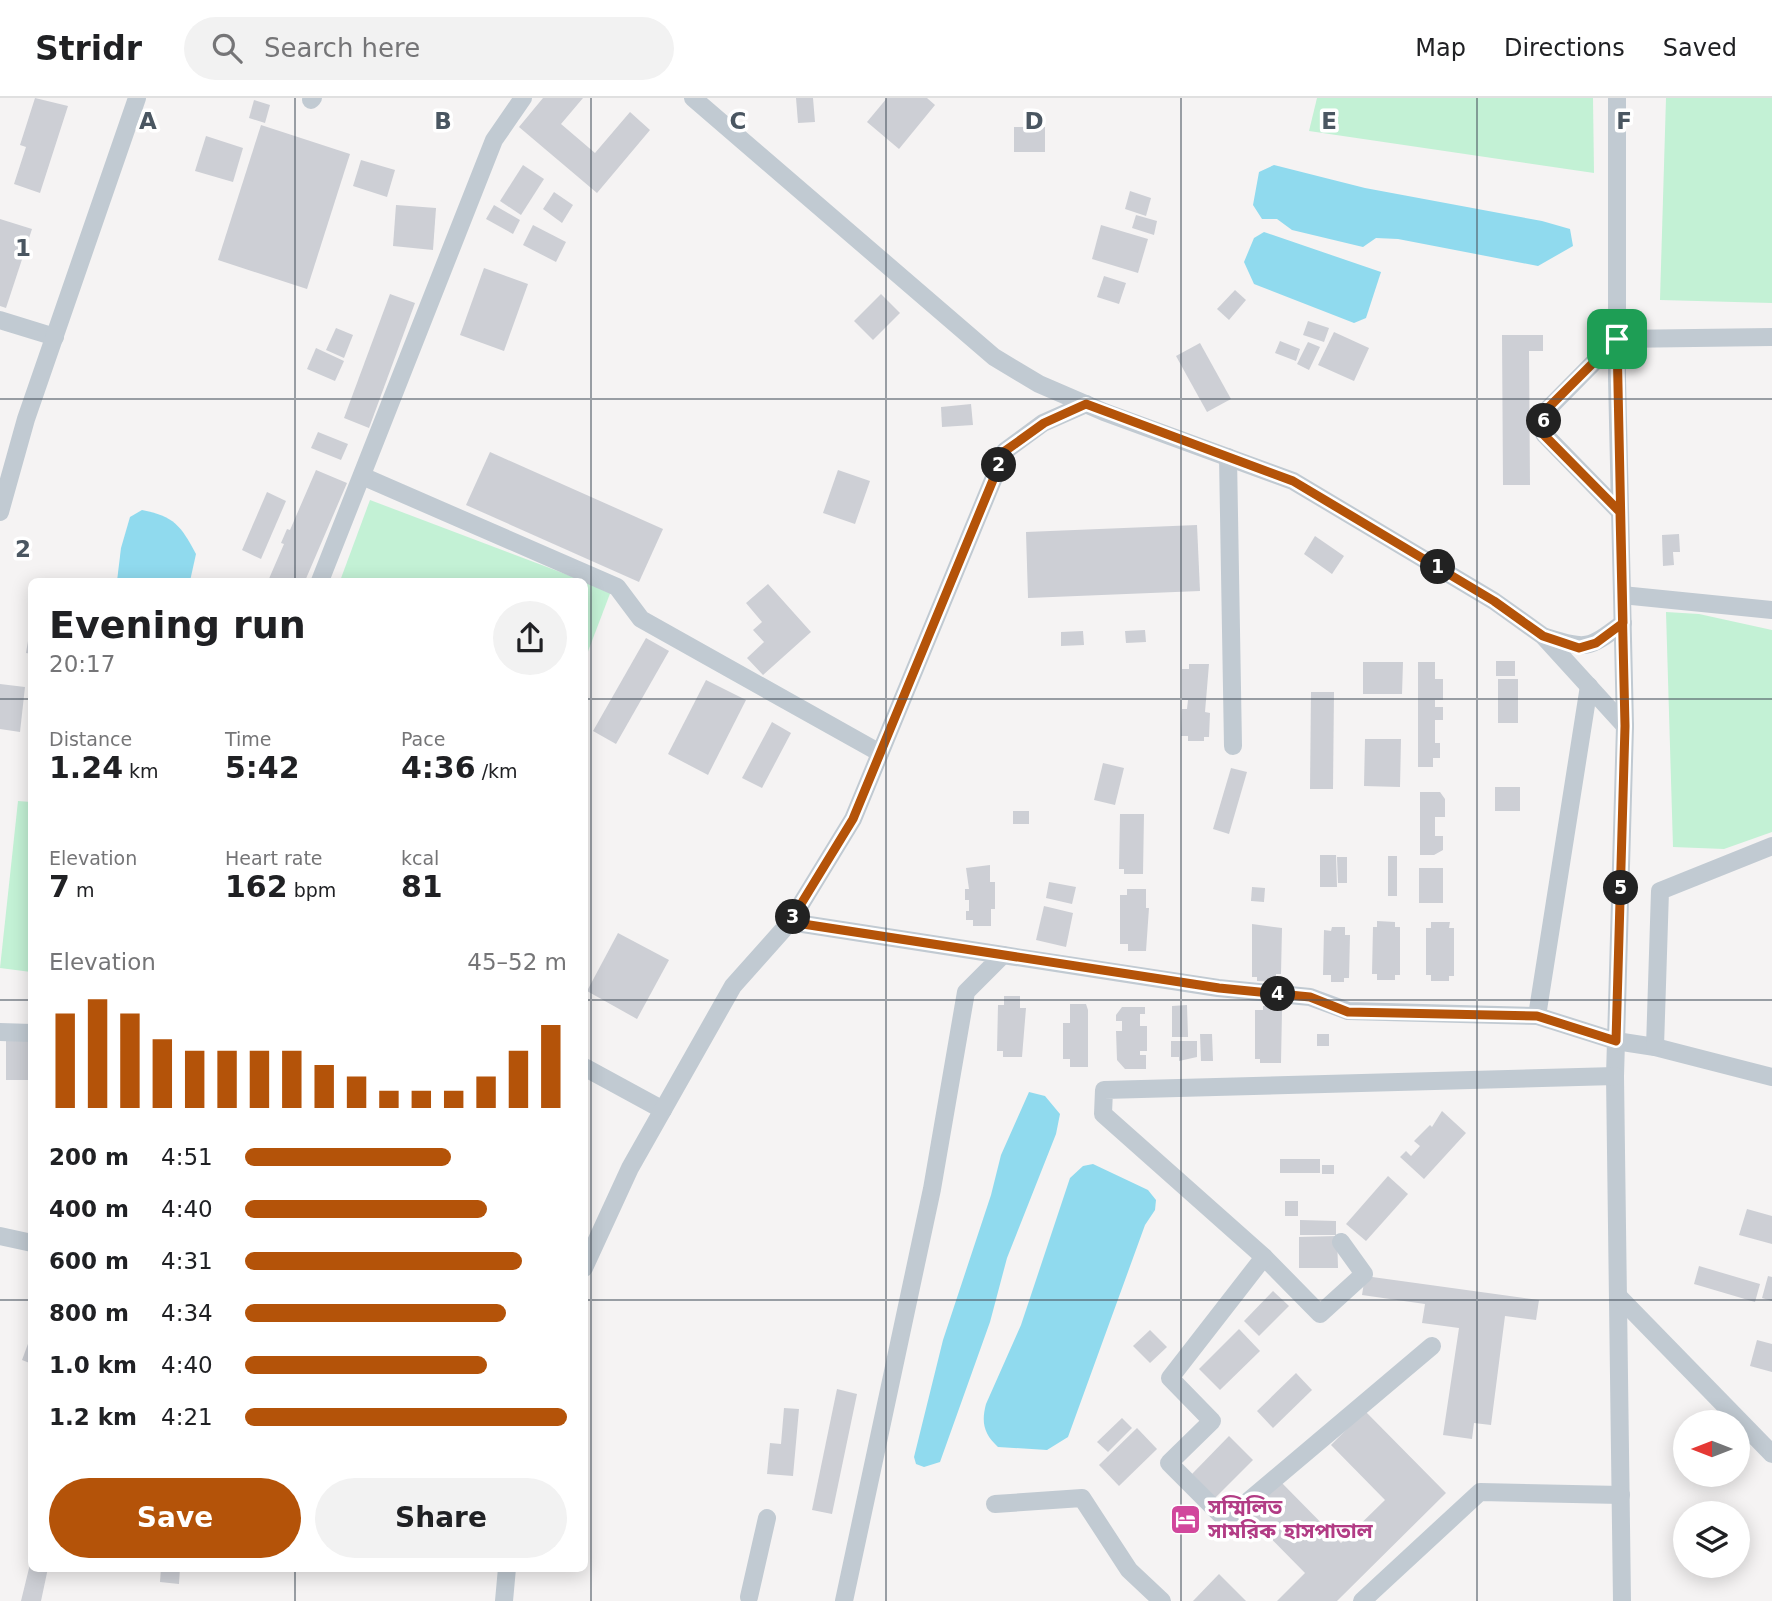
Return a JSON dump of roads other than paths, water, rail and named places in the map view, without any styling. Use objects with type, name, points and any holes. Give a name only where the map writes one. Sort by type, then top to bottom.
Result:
[{"type":"street","points":[[0,512],[26,419],[137,98]]},
{"type":"street","points":[[321,578],[494,140],[523,98]]},
{"type":"street","points":[[693,98],[994,357],[1038,384],[1086,404],[1293,481],[1494,601],[1543,636],[1625,726]]},
{"type":"street","points":[[1617,98],[1617,339],[1625,726],[1615,1076],[1622,1601]]},
{"type":"street","points":[[0,320],[55,337]]},
{"type":"street","points":[[1620,512],[1544,435],[1544,412],[1617,339],[1772,337]]},
{"type":"street","points":[[588,1259],[630,1168],[733,986],[790,922],[853,819],[1005,451],[1044,423],[1086,404]]},
{"type":"street","points":[[1228,457],[1233,746]]},
{"type":"street","points":[[362,476],[617,587],[641,619],[880,753]]},
{"type":"street","points":[[1622,594],[1772,610]]},
{"type":"street","points":[[1543,636],[1579,648],[1596,643],[1623,623]]},
{"type":"street","points":[[1537,1016],[1589,686]]},
{"type":"street","points":[[1655,1047],[1660,891],[1772,846]]},
{"type":"street","points":[[790,922],[1219,988],[1310,997],[1348,1012],[1537,1016],[1616,1041],[1655,1047],[1772,1077]]},
{"type":"street","points":[[844,1601],[934,1177],[967,992],[1003,955]]},
{"type":"street","points":[[0,1032],[28,1033]]},
{"type":"street","points":[[588,1069],[663,1110]]},
{"type":"street","points":[[1341,1242],[1364,1274],[1320,1314],[1264,1257],[1102,1114],[1104,1090],[1615,1076]]},
{"type":"street","points":[[0,1236],[28,1242]]},
{"type":"street","points":[[1264,1257],[1170,1378],[1212,1421],[1169,1463],[1226,1520],[1432,1346]]},
{"type":"street","points":[[1620,1298],[1772,1454]]},
{"type":"street","points":[[1362,1601],[1480,1492],[1621,1495]]},
{"type":"street","points":[[995,1504],[1082,1498],[1129,1570],[1162,1601]]},
{"type":"street","points":[[754,1600],[767,1518]]},
{"type":"street","points":[[504,1601],[506,1572]]},
{"type":"water","points":[[1274,165],[1365,188],[1542,221],[1570,229],[1573,246],[1538,266],[1398,239],[1376,238],[1363,247],[1292,230],[1277,219],[1262,219],[1253,205],[1259,172]]},
{"type":"water","points":[[1264,232],[1381,272],[1366,318],[1354,323],[1254,284],[1244,262],[1254,238]]},
{"type":"water","points":[[142,510],[162,515],[181,529],[196,554],[191,578],[117,578],[121,548],[130,517]]},
{"type":"water","points":[[1029,1092],[1045,1096],[1060,1114],[1056,1134],[1007,1258],[990,1322],[940,1462],[924,1467],[916,1464],[914,1457],[943,1340],[991,1195],[1001,1155]]},
{"type":"water","points":[[1093,1164],[1148,1190],[1156,1200],[1155,1210],[1145,1225],[1068,1437],[1047,1450],[998,1447],[985,1428],[986,1404],[1021,1325],[1070,1178],[1083,1166]]},
{"type":"place","name":"সম্মিলিত সামরিক হাসপাতাল","points":[[1185,1519]]}]
